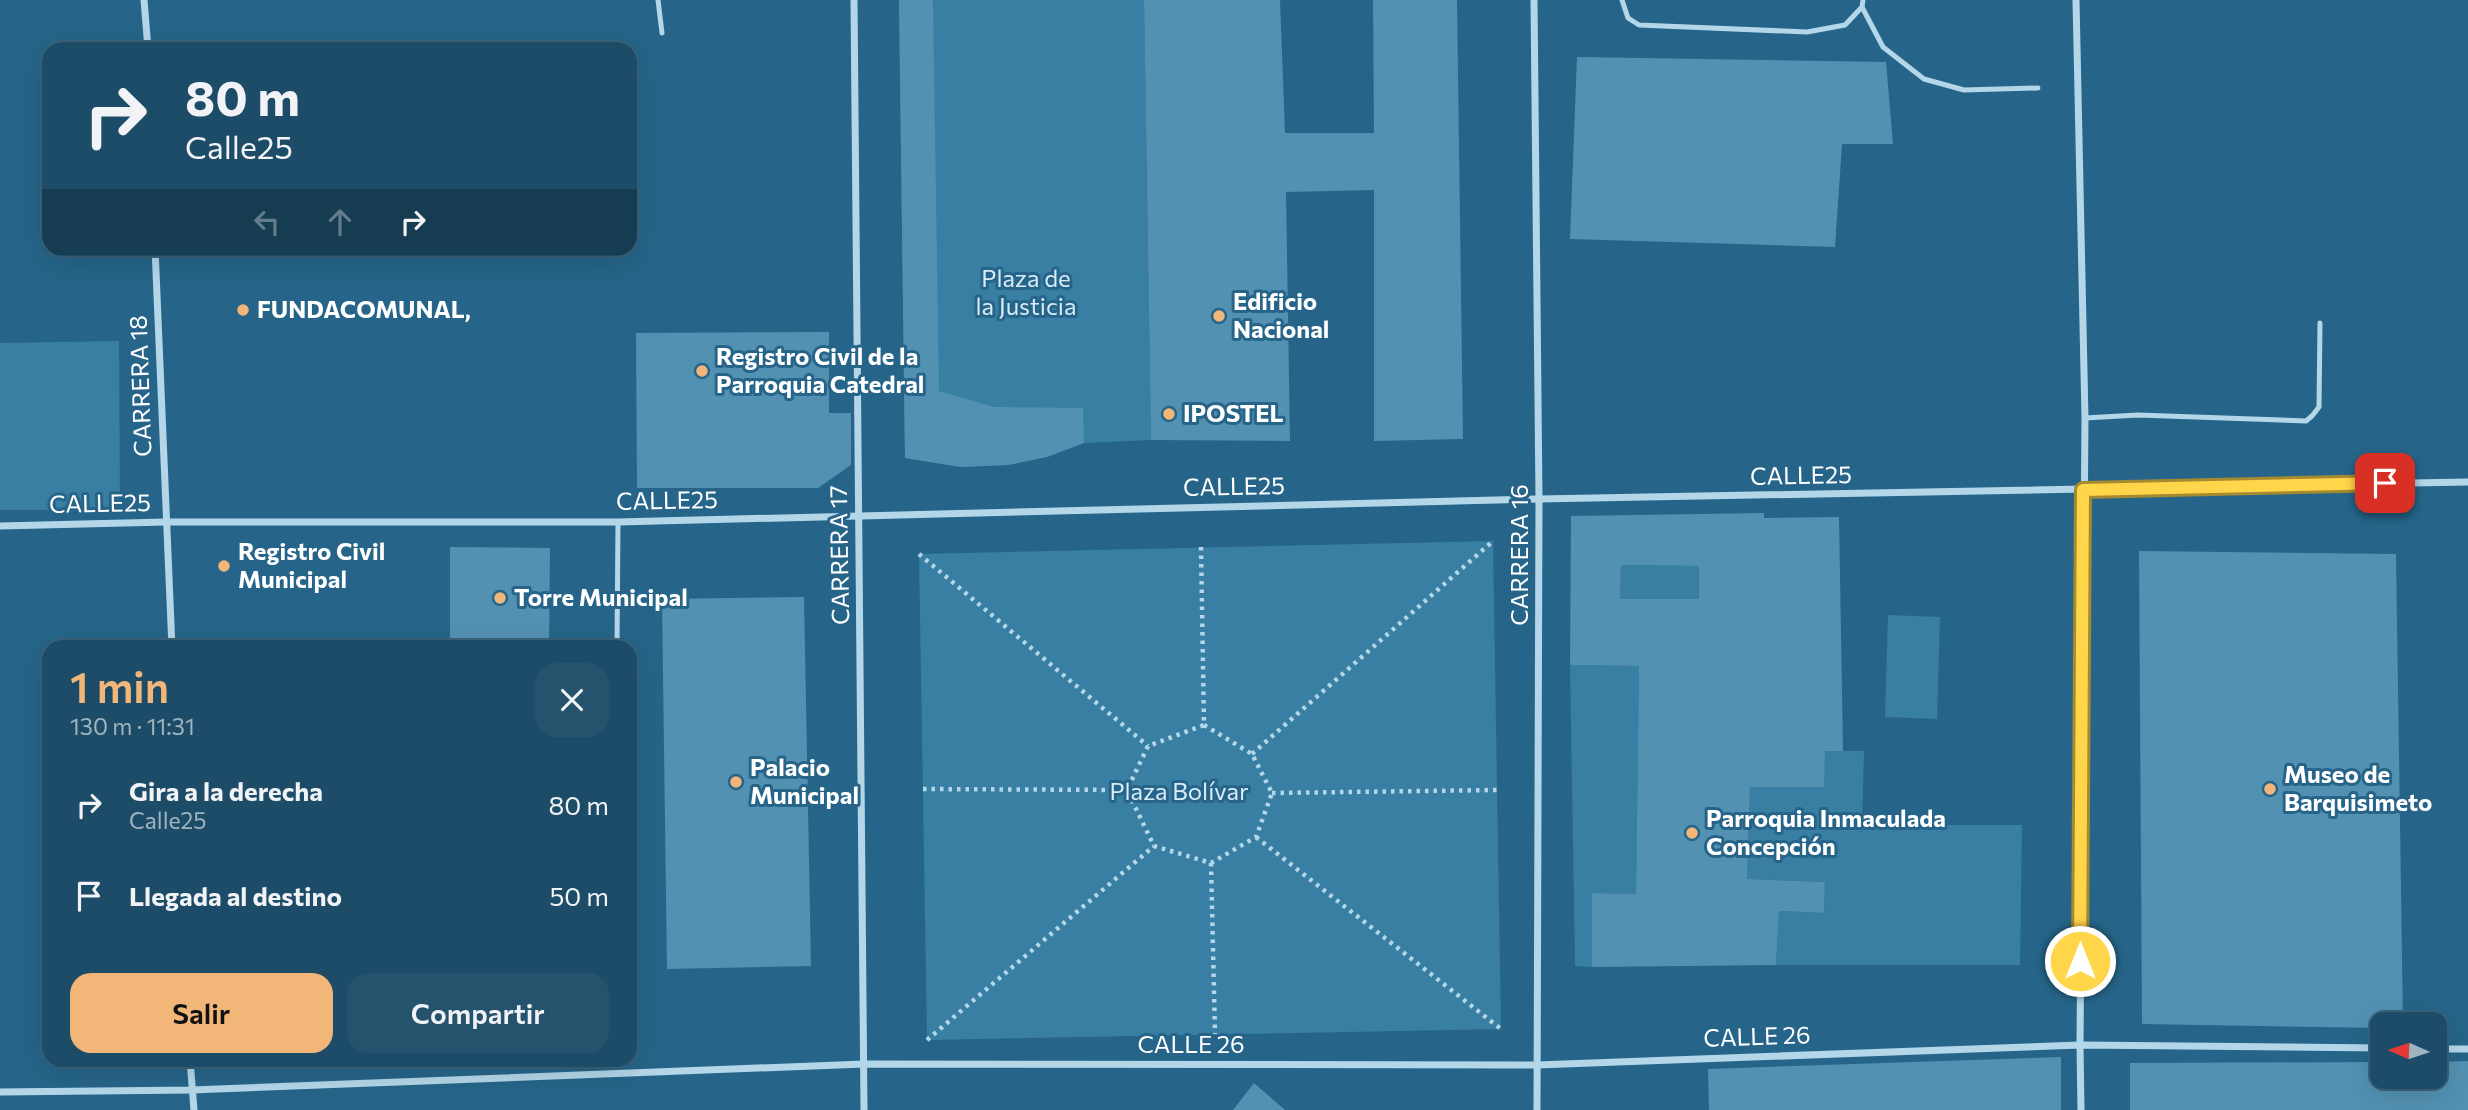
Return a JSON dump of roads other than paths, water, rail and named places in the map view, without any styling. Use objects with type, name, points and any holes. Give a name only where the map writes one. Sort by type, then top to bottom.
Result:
[{"type":"street","points":[[144,0],[148,42]]},
{"type":"street","name":"CARRERA 17","points":[[854,0],[864,1110]]},
{"type":"street","name":"CARRERA 16","points":[[1534,0],[1539,499],[1537,1110]]},
{"type":"street","points":[[2076,0],[2085,418],[2081,1110]]},
{"type":"street","name":"CARRERA 18","points":[[155,256],[172,640]]},
{"type":"street","name":"CALLE25","points":[[0,526],[166,522],[618,522],[1539,499],[2468,482]]},
{"type":"street","name":"CALLE 26","points":[[0,1092],[192,1090],[864,1065],[1537,1065],[2080,1045],[2370,1048]]},
{"type":"street","points":[[2447,1049],[2468,1049]]},
{"type":"street","points":[[190,1067],[194,1110]]},
{"type":"lane","points":[[658,0],[662,33]]},
{"type":"lane","points":[[1622,0],[1628,18],[1639,24],[1807,32],[1845,25],[1863,4],[1883,47],[1924,79],[1964,90],[2038,88]]},
{"type":"lane","points":[[2085,418],[2138,415],[2306,421],[2319,407],[2320,323]]},
{"type":"lane","points":[[617,640],[618,522]]},
{"type":"place","name":"FUNDACOMUNAL,","points":[[243,310]]},
{"type":"place","name":"Edificio Nacional","points":[[1219,316]]},
{"type":"place","name":"Registro Civil de la Parroquia Catedral","points":[[702,371]]},
{"type":"place","name":"IPOSTEL","points":[[1169,414]]},
{"type":"place","name":"Registro Civil Municipal","points":[[224,566]]},
{"type":"place","name":"Torre Municipal","points":[[500,598]]},
{"type":"place","name":"Palacio Municipal","points":[[736,782]]},
{"type":"place","name":"Museo de Barquisimeto","points":[[2270,789]]},
{"type":"place","name":"Parroquia Inmaculada Concepción","points":[[1692,833]]},
{"type":"park label","name":"Plaza de la Justicia","points":[[1026,293]]},
{"type":"park label","name":"Plaza Bolívar","points":[[1179,792]]}]
